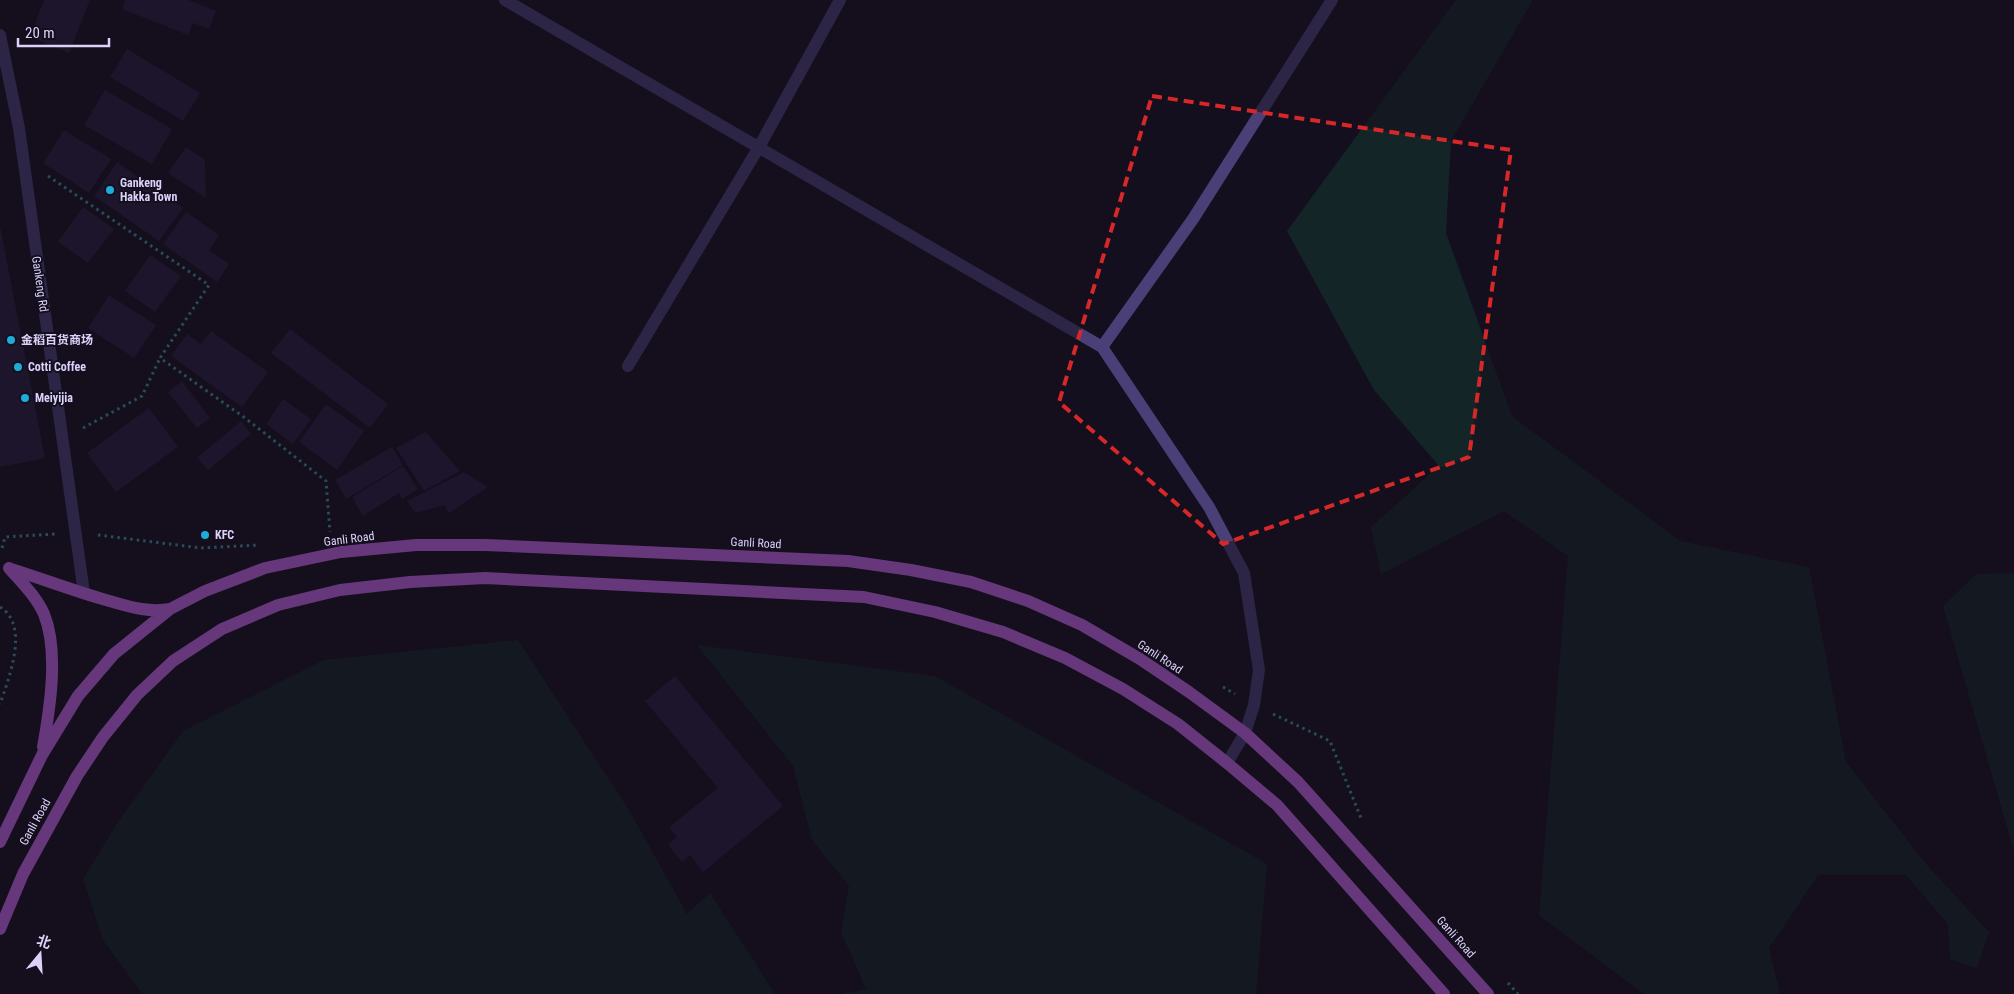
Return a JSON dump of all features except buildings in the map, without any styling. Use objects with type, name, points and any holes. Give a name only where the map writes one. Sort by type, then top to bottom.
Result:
[{"type":"main road","name":"Ganli Road","points":[[0,842],[42,755],[78,696],[114,654],[170,610],[205,591],[265,568],[341,552],[416,545],[485,544],[848,561],[911,570],[971,582],[1028,601],[1082,625],[1140,659],[1189,692],[1245,733],[1298,782],[1488,994]]},
{"type":"main road","points":[[4,566],[139,609],[156,612],[170,610]]},
{"type":"main road","points":[[4,566],[34,598],[43,613],[52,648],[48,716],[42,755]]},
{"type":"main road","name":"Ganli Road","points":[[0,929],[23,874],[77,776],[102,737],[137,695],[173,661],[222,629],[278,605],[340,590],[410,582],[485,578],[864,598],[935,612],[1003,632],[1065,658],[1122,689],[1178,724],[1277,806],[1444,994]]},
{"type":"street","points":[[505,0],[1102,347],[1209,507],[1244,573],[1258,670],[1254,705],[1245,733],[1227,763]]},
{"type":"street","points":[[628,366],[759,147],[840,0]]},
{"type":"street","points":[[1102,347],[1193,219],[1332,0]]},
{"type":"street","name":"Gankeng Rd","points":[[0,35],[19,128],[84,593]]},
{"type":"path","points":[[23,158],[208,285],[160,358],[142,396],[62,440]]},
{"type":"path","points":[[160,358],[245,418],[326,481],[330,536],[335,534]]},
{"type":"path","points":[[5,537],[75,532],[201,548],[264,545]]},
{"type":"path","points":[[0,607],[9,612],[14,626],[16,646],[11,670],[0,704]]},
{"type":"path","points":[[1216,683],[1254,705],[1330,740],[1364,824]]},
{"type":"path","points":[[1504,979],[1518,994]]},
{"type":"highlighted area","points":[[1152,96],[1511,150],[1469,457],[1223,544],[1059,402]]},
{"type":"shaded area","points":[[1456,0],[1533,0],[1451,141],[1446,233],[1512,416],[1680,541],[1809,567],[1846,762],[1926,864],[1989,932],[1977,968],[1950,959],[1948,924],[1906,875],[1818,875],[1769,948],[1780,994],[1644,994],[1539,915],[1568,556],[1504,511],[1381,574],[1371,527],[1439,466],[1374,390],[1287,231]]},
{"type":"shaded area","points":[[2014,573],[2014,851],[1943,606],[1976,574]]},
{"type":"shaded area","points":[[518,640],[629,810],[687,914],[710,893],[775,994],[144,994],[141,992],[103,940],[83,879],[116,825],[183,731],[324,660]]},
{"type":"shaded area","points":[[697,645],[935,676],[1267,864],[1256,994],[841,994],[866,989],[841,932],[849,886],[812,840],[793,766]]},
{"type":"place","name":"Gankeng Hakka Town","points":[[110,190]]},
{"type":"place","name":"金稻百货商场","points":[[11,340]]},
{"type":"place","name":"Cotti Coffee","points":[[18,367]]},
{"type":"place","name":"Meiyijia","points":[[25,398]]},
{"type":"place","name":"KFC","points":[[205,535]]}]
